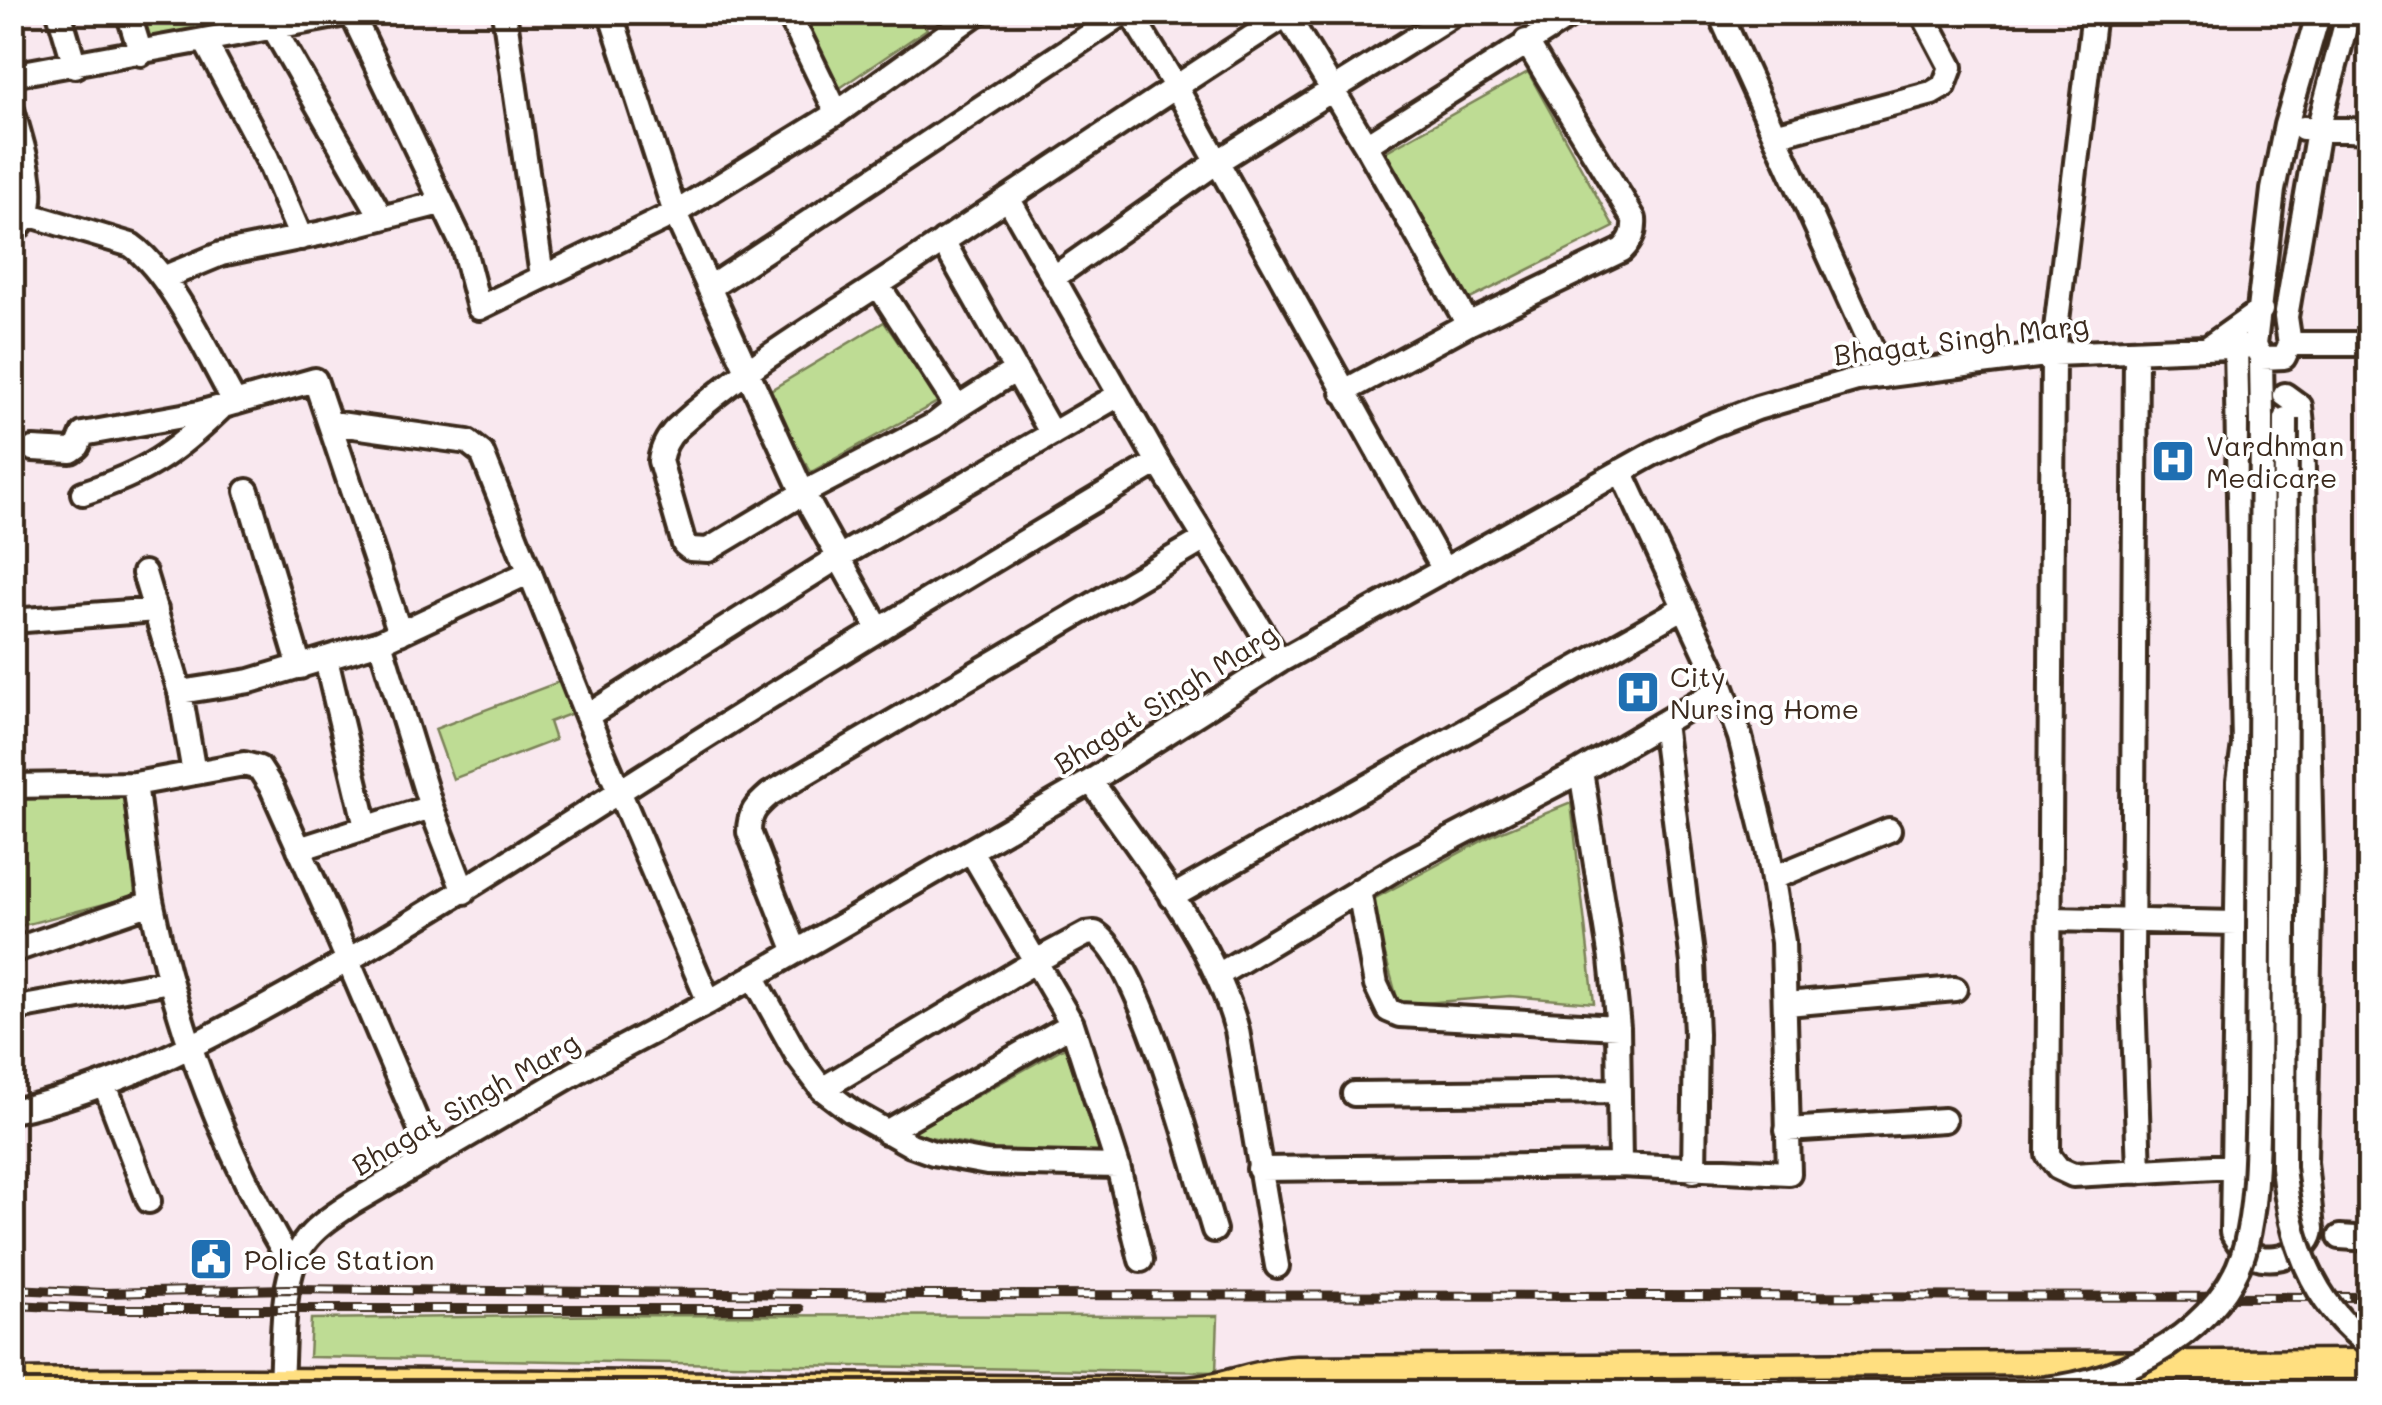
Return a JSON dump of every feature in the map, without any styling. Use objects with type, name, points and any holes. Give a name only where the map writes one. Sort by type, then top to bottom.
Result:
[{"type":"main road","points":[[12,1384],[281,1381],[551,1389],[1183,1392],[1226,1391],[1272,1372],[1297,1371],[2075,1379],[2370,1364]]},
{"type":"street","points":[[59,12],[75,66]]},
{"type":"street","points":[[128,12],[141,54]]},
{"type":"street","points":[[504,12],[542,276]]},
{"type":"street","points":[[610,12],[676,213],[708,288],[803,493],[878,628]]},
{"type":"street","points":[[788,12],[837,113]]},
{"type":"street","points":[[708,288],[1127,12],[1177,89],[1444,570]]},
{"type":"street","points":[[1053,278],[1217,162],[1458,12]]},
{"type":"street","points":[[1366,145],[1576,12]]},
{"type":"street","points":[[1719,12],[1884,376]]},
{"type":"street","points":[[1774,135],[1932,93],[1944,86],[1951,67],[1922,12]]},
{"type":"street","points":[[2094,12],[2054,354],[2048,1154],[2058,1168],[2073,1175],[2305,1162]]},
{"type":"street","points":[[1650,1392],[2045,1390],[2079,1386],[2112,1375],[2172,1342],[2198,1321],[2233,1275],[2246,1248],[2252,1216],[2258,1106],[2265,350],[2261,310],[2274,190],[2286,125],[2319,12]]},
{"type":"street","points":[[2285,395],[2300,406],[2302,425],[2310,674],[2305,1162],[2312,1238],[2306,1246],[2268,1258],[2239,1245],[2232,1232],[2239,781],[2265,350],[2286,317],[2318,130],[2350,12]]},
{"type":"street","points":[[12,76],[354,13],[440,203],[464,246],[479,308],[676,213],[837,113],[963,17]]},
{"type":"street","points":[[1016,370],[936,424],[803,493],[708,550],[699,552],[684,544],[660,462],[674,431],[746,373],[1288,13],[1468,324]]},
{"type":"street","points":[[274,29],[382,218]]},
{"type":"street","points":[[1343,392],[1468,324],[1622,250],[1635,232],[1634,219],[1526,41]]},
{"type":"street","points":[[206,42],[267,158],[301,238]]},
{"type":"street","points":[[12,109],[28,176],[28,214],[12,234]]},
{"type":"street","points":[[2286,125],[2370,132]]},
{"type":"street","points":[[1008,198],[1118,395],[1280,661]]},
{"type":"street","points":[[162,278],[221,254],[440,203]]},
{"type":"street","points":[[28,214],[131,244],[152,262],[229,405]]},
{"type":"street","points":[[943,242],[1052,434]]},
{"type":"street","points":[[878,285],[950,396],[952,410]]},
{"type":"street","points":[[2209,348],[2261,310]]},
{"type":"street","name":"Bhagat Singh Marg","points":[[281,1381],[292,1266],[304,1243],[321,1225],[352,1203],[1091,781],[1280,661],[1621,471],[1710,426],[1819,388],[2054,354],[2370,344]]},
{"type":"street","points":[[2136,350],[2132,923],[2139,1172]]},
{"type":"street","points":[[2265,350],[2285,395],[2286,419],[2283,1167],[2287,1207],[2304,1263],[2317,1288],[2370,1345]]},
{"type":"street","points":[[33,449],[71,451],[83,434],[229,405],[311,379],[319,384],[390,638],[431,807],[464,892]]},
{"type":"street","points":[[586,716],[839,557],[1118,395]]},
{"type":"street","points":[[83,492],[130,477],[178,448],[229,405]]},
{"type":"street","points":[[332,424],[468,442],[482,452],[586,716],[709,1002]]},
{"type":"street","points":[[12,1111],[105,1085],[190,1050],[348,961],[464,892],[878,628],[1158,462]]},
{"type":"street","points":[[1259,1169],[1620,1165],[1789,1173],[1783,942],[1773,878],[1740,737],[1722,688],[1621,471]]},
{"type":"street","points":[[247,491],[300,666]]},
{"type":"street","points":[[796,952],[749,832],[755,806],[1205,539]]},
{"type":"street","points":[[180,692],[250,681],[326,660],[390,638],[530,572]]},
{"type":"street","points":[[144,573],[180,692],[194,773]]},
{"type":"street","points":[[1172,898],[1682,608]]},
{"type":"street","points":[[12,621],[156,610]]},
{"type":"street","points":[[326,660],[366,827]]},
{"type":"street","points":[[1218,975],[1403,864],[1582,771],[1722,688]]},
{"type":"street","points":[[1663,722],[1693,963],[1694,1170]]},
{"type":"street","points":[[12,786],[135,784],[244,764],[259,768],[300,849],[432,1158]]},
{"type":"street","points":[[1582,771],[1618,1027],[1620,1165]]},
{"type":"street","points":[[1091,781],[1172,898],[1227,992],[1238,1030],[1276,1266]]},
{"type":"street","points":[[135,784],[151,903],[190,1050],[263,1219],[292,1266]]},
{"type":"street","points":[[300,849],[431,807]]},
{"type":"street","points":[[1773,878],[1889,830]]},
{"type":"street","points":[[971,850],[1072,1024],[1118,1166],[1141,1260]]},
{"type":"street","points":[[1359,890],[1376,985],[1388,1010],[1400,1015],[1618,1027]]},
{"type":"street","points":[[12,951],[151,903]]},
{"type":"street","points":[[2052,919],[2237,922]]},
{"type":"street","points":[[822,1090],[1036,961],[1086,934],[1096,933],[1110,947],[1129,980],[1164,1067],[1214,1230]]},
{"type":"street","points":[[753,976],[798,1058],[822,1090],[886,1132],[934,1153],[987,1163],[1118,1166]]},
{"type":"street","points":[[12,1009],[170,981]]},
{"type":"street","points":[[1787,1004],[1955,988]]},
{"type":"street","points":[[886,1132],[1072,1024]]},
{"type":"street","points":[[105,1085],[149,1201]]},
{"type":"street","points":[[1354,1094],[1619,1091]]},
{"type":"street","points":[[1787,1130],[1944,1120]]},
{"type":"street","points":[[2340,1237],[2370,1238]]},
{"type":"green space","points":[[125,12],[321,13],[136,43]]},
{"type":"green space","points":[[916,12],[927,29],[837,90],[807,25],[828,13]]},
{"type":"green space","points":[[1528,72],[1614,227],[1468,300],[1385,152]]},
{"type":"green space","points":[[884,322],[939,401],[811,472],[764,394]]},
{"type":"green space","points":[[561,681],[573,713],[549,722],[555,740],[453,779],[435,729]]},
{"type":"green space","points":[[13,796],[126,797],[135,896],[13,928]]},
{"type":"green space","points":[[1571,803],[1594,1003],[1510,996],[1399,1005],[1370,901],[1495,834]]},
{"type":"green space","points":[[1065,1047],[1102,1154],[1006,1152],[910,1133]]},
{"type":"green space","points":[[1218,1316],[1216,1372],[309,1357],[311,1319]]},
{"type":"railway","points":[[12,1289],[103,1293],[287,1289],[928,1295],[2370,1297]]},
{"type":"railway","points":[[12,1305],[104,1309],[800,1309]]},
{"type":"place","name":"Vardhman Medicare","points":[[2173,461]]},
{"type":"place","name":"City Nursing Home","points":[[1638,692]]},
{"type":"place","name":"Police Station","points":[[211,1259]]}]
